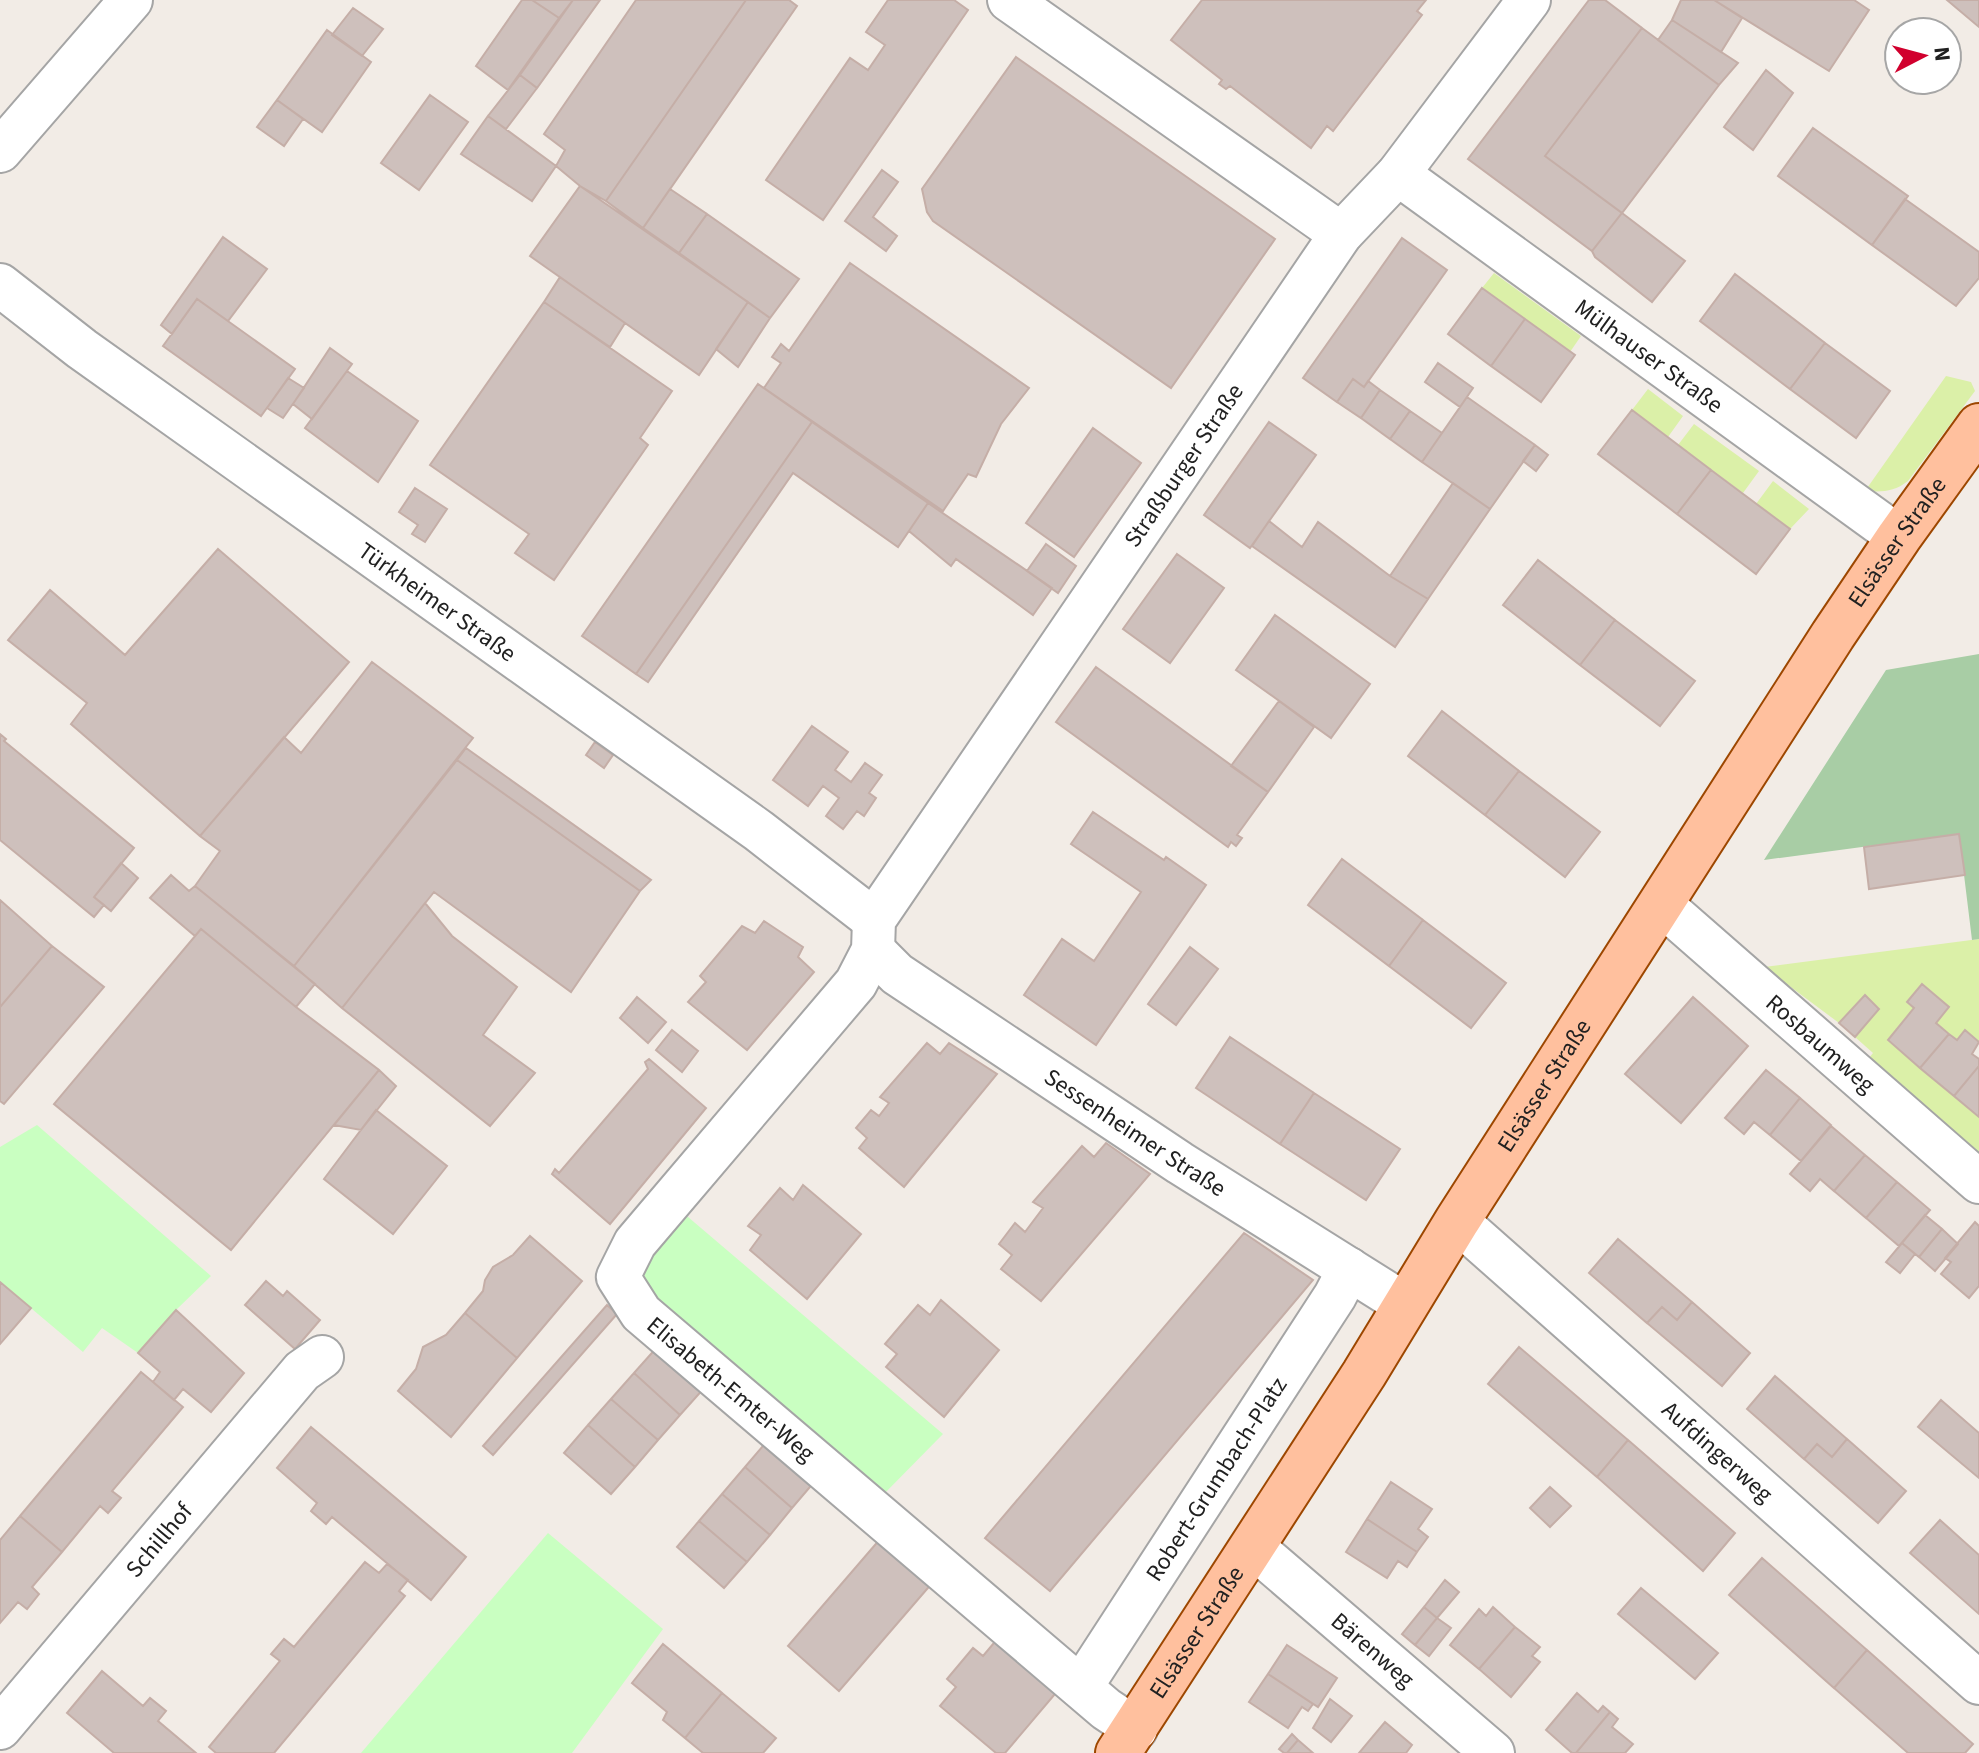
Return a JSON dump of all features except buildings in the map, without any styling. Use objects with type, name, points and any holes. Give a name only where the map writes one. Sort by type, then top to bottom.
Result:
[{"type":"main road","name":"Elsässer Straße","points":[[1127,1741],[1833,635],[1979,426]]},
{"type":"street","points":[[0,151],[131,0]]},
{"type":"street","points":[[1009,0],[1341,234]]},
{"type":"street","name":"Straßburger Straße","points":[[874,935],[1341,234],[1398,174],[1529,0]]},
{"type":"street","name":"Mülhauser Straße","points":[[1398,174],[1899,537]]},
{"type":"street","name":"Türkheimer Straße","points":[[0,285],[82,349],[759,831],[874,935]]},
{"type":"street","name":"Rosbaumweg","points":[[1661,904],[1979,1182]]},
{"type":"street","name":"Sessenheimer Straße","points":[[874,935],[897,974],[1180,1163],[1406,1305]]},
{"type":"street","name":"Elisabeth-Emter-Weg","points":[[874,935],[856,983],[635,1243],[618,1277],[641,1313],[1081,1687],[1127,1741]]},
{"type":"street","name":"Aufdingerweg","points":[[1457,1221],[1979,1683]]},
{"type":"street","name":"Robert-Grumbach-Platz","points":[[1081,1687],[1335,1296],[1349,1269]]},
{"type":"street","name":"Schillhof","points":[[0,1728],[302,1371],[322,1357]]},
{"type":"street","name":"Bärenweg","points":[[1253,1547],[1493,1753]]},
{"type":"green space","points":[[1494,273],[1581,336],[1570,352],[1482,288]]},
{"type":"green space","points":[[1946,376],[1971,382],[1975,391],[1908,481],[1888,490],[1865,491]]},
{"type":"green space","points":[[1648,389],[1683,416],[1668,437],[1632,410]]},
{"type":"green space","points":[[1694,424],[1759,471],[1743,493],[1678,445]]},
{"type":"green space","points":[[1773,481],[1809,509],[1790,529],[1756,504]]},
{"type":"green space","points":[[1979,654],[1979,939],[1972,940],[1959,834],[1764,860],[1886,670]]},
{"type":"green space","points":[[1979,939],[1979,1042],[1965,1031],[1957,1040],[1936,1023],[1949,1007],[1922,984],[1907,1002],[1914,1008],[1888,1040],[1979,1117],[1979,1163],[1865,1063],[1873,1053],[1855,1037],[1879,1008],[1865,996],[1839,1023],[1764,967]]},
{"type":"green space","points":[[37,1125],[211,1276],[138,1353],[102,1328],[83,1352],[0,1282],[0,1147]]},
{"type":"green space","points":[[681,1211],[943,1434],[880,1498],[651,1305],[642,1274],[646,1252]]},
{"type":"green space","points":[[548,1533],[663,1629],[572,1753],[361,1753]]}]
